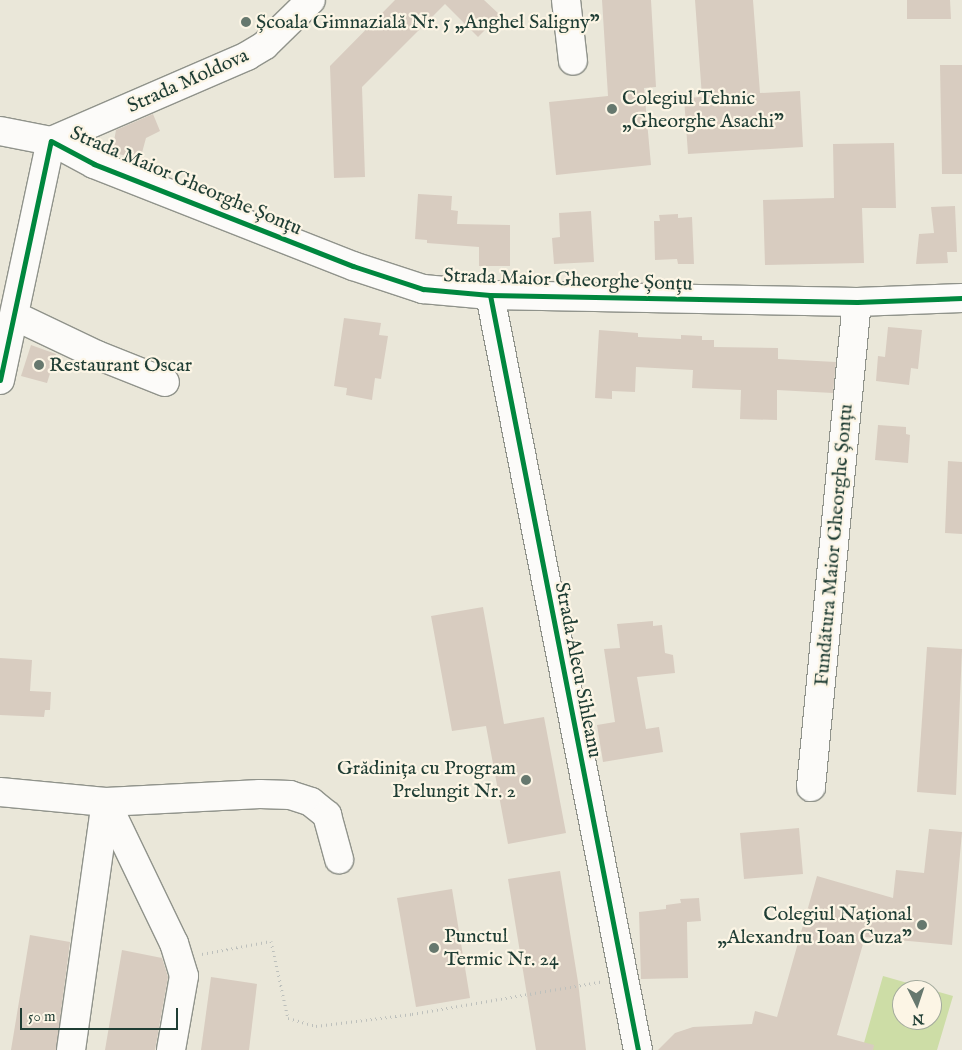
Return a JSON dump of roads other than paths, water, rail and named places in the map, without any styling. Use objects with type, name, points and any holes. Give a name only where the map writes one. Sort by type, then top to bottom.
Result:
[{"type":"street","name":"Strada Moldova","points":[[51,141],[247,56],[265,45],[311,0]]},
{"type":"street","points":[[566,0],[573,61]]},
{"type":"street","name":"Strada Maior Gheorghe Șonțu","points":[[0,131],[51,141],[94,164],[386,278],[424,288],[490,296],[856,302],[962,298]]},
{"type":"street","points":[[0,380],[51,141]]},
{"type":"street","name":"Strada Alecu Sihleanu","points":[[490,296],[638,1050]]},
{"type":"street","name":"Fundătura Maior Gheorghe Șonțu","points":[[811,788],[856,302]]},
{"type":"street","points":[[15,316],[96,355],[165,382]]},
{"type":"street","points":[[0,792],[106,802],[290,795],[311,802],[327,815],[339,859]]},
{"type":"street","points":[[106,802],[174,943],[184,976],[171,1050]]},
{"type":"street","points":[[71,1050],[106,802]]},
{"type":"place","name":"Școala Gimnazială Nr. 5 „Anghel Saligny\"","points":[[246,22]]},
{"type":"place","name":"Colegiul Tehnic „Gheorghe Asachi”","points":[[612,109]]},
{"type":"place","name":"Restaurant Oscar","points":[[39,365]]},
{"type":"place","name":"Grădinița cu Program Prelungit Nr. 2","points":[[526,780]]},
{"type":"place","name":"Colegiul Național „Alexandru Ioan Cuza\"","points":[[922,925]]},
{"type":"place","name":"Punctul Termic Nr. 24","points":[[434,948]]}]
